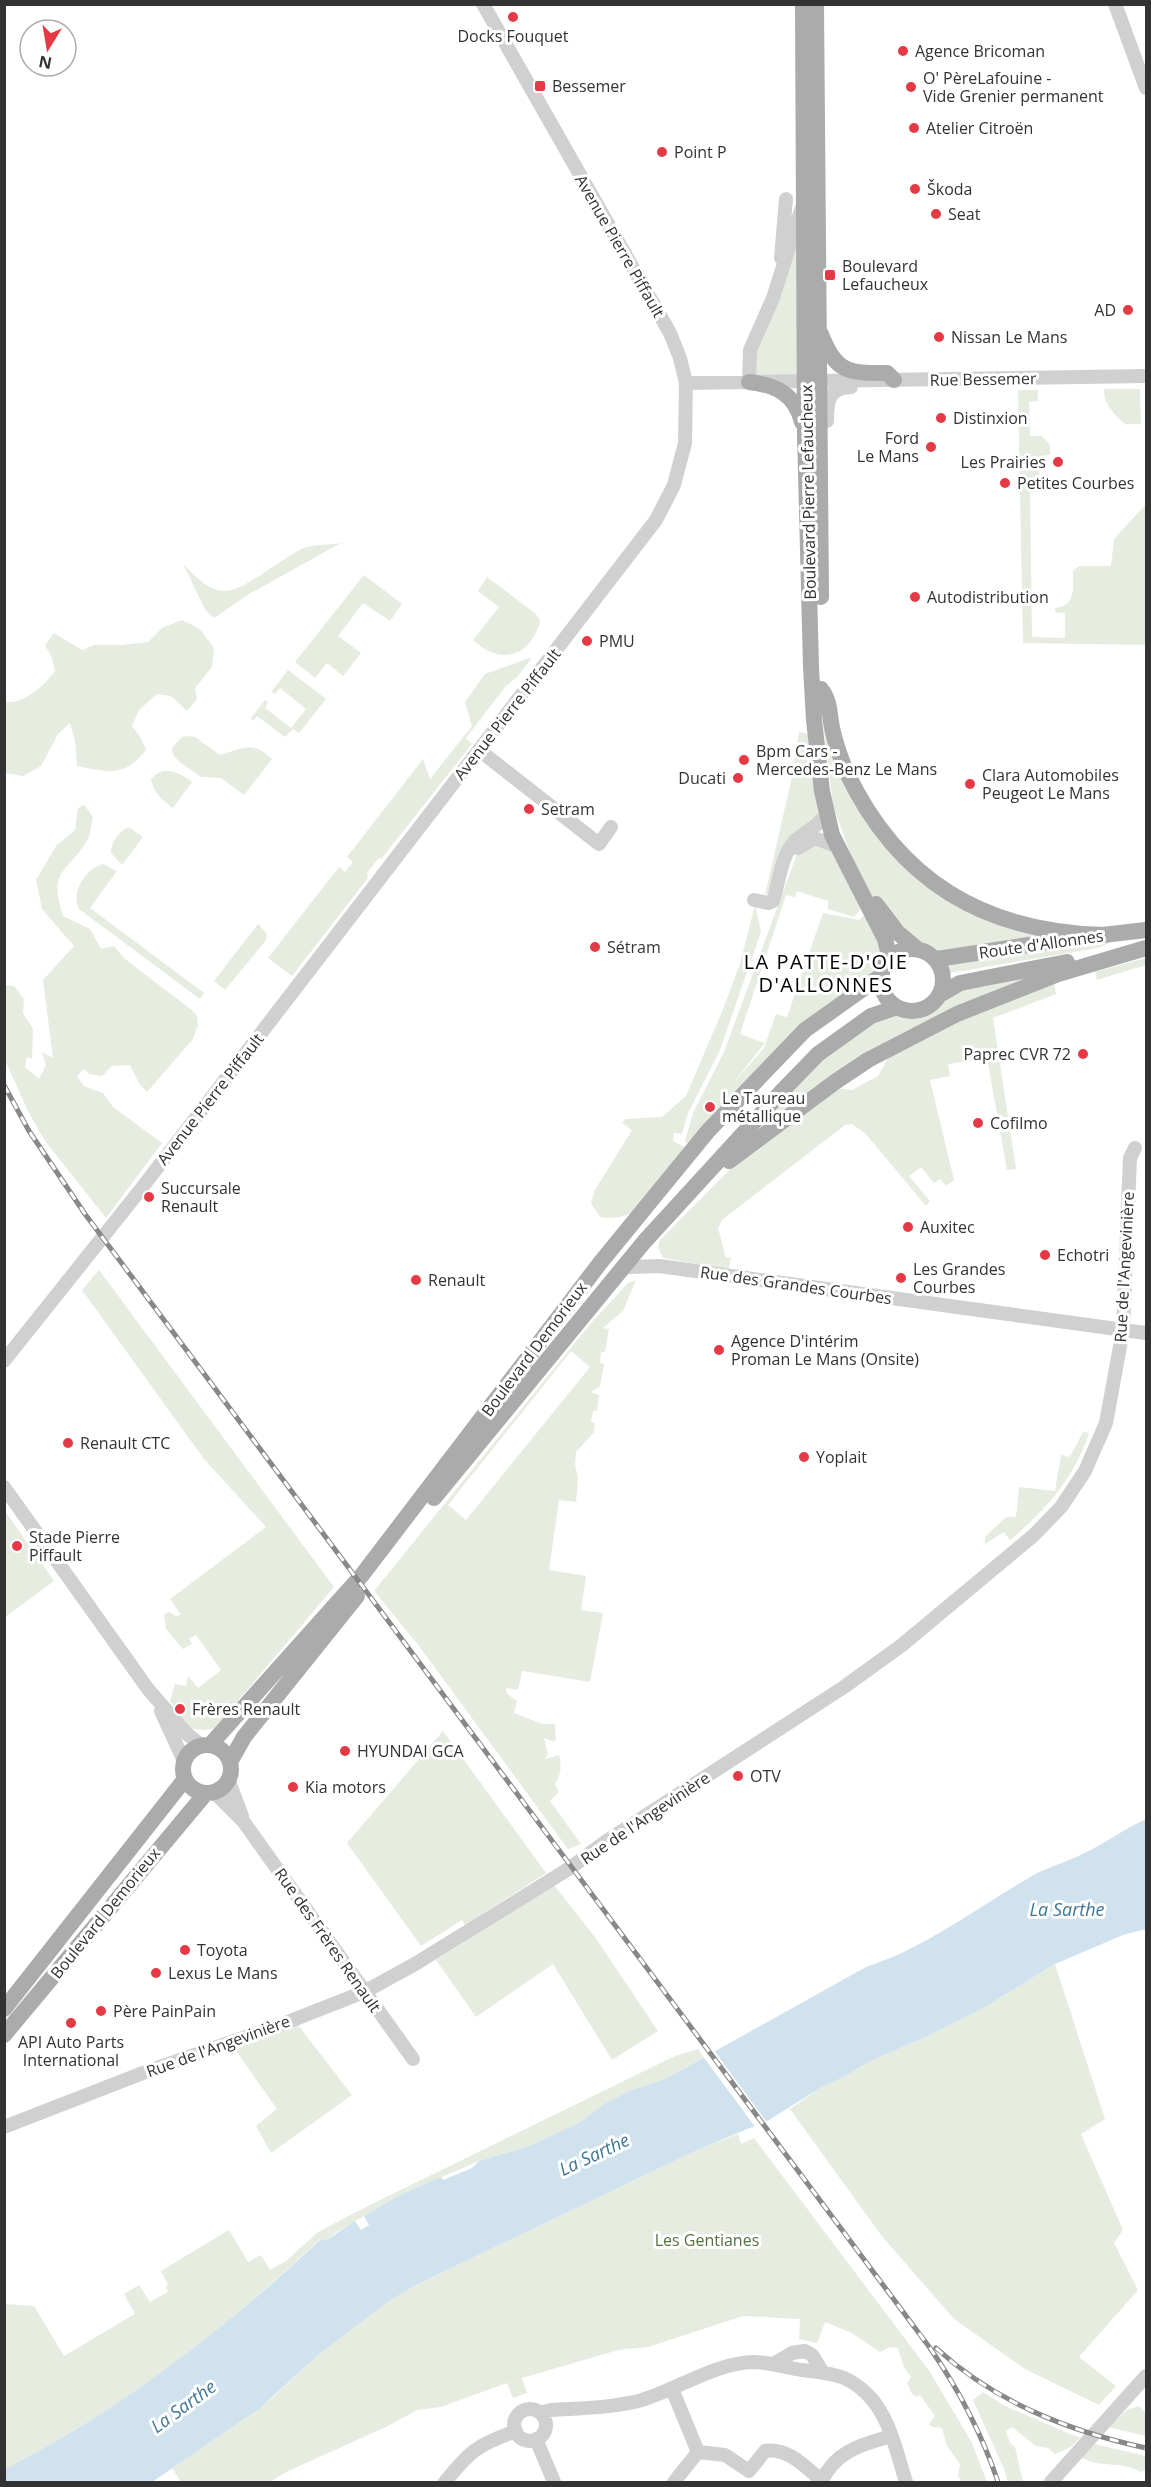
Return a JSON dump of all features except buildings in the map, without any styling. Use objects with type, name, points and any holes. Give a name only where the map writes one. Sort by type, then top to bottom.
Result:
[{"type":"main road","name":"Boulevard Pierre Lefaucheux","points":[[803,4],[805,193],[821,535],[821,689],[828,771],[833,805],[851,856],[877,906],[898,933],[915,948]]},
{"type":"main road","name":"Boulevard Pierre Lefaucheux","points":[[816,4],[819,331],[805,434],[811,667],[822,791],[827,813],[836,846],[885,939],[888,951],[883,970]]},
{"type":"main road","points":[[819,331],[829,350],[845,369],[853,373],[887,373],[896,380]]},
{"type":"main road","points":[[749,382],[773,386],[784,392],[799,409],[805,434]]},
{"type":"main road","points":[[821,689],[827,696],[833,732],[846,769],[867,810],[897,848],[926,877],[953,896],[988,915],[1023,925],[1074,934],[1104,935]]},
{"type":"main road","name":"Route d'Allonnes","points":[[936,959],[1146,930]]},
{"type":"main road","points":[[915,948],[927,952],[936,959],[944,979],[940,994],[929,1007],[909,1011],[897,1007],[884,994],[883,970],[898,952],[915,948]]},
{"type":"main road","points":[[587,1308],[629,1267],[644,1244],[731,1159],[868,1060],[957,1014],[1011,992],[1058,974],[1146,948]]},
{"type":"main road","name":"Route d'Allonnes","points":[[940,994],[960,983],[1146,948]]},
{"type":"main road","name":"Boulevard Demorieux","points":[[206,1746],[362,1575],[600,1263],[708,1131],[805,1030],[883,970]]},
{"type":"main road","name":"Boulevard Demorieux","points":[[230,1762],[244,1737],[587,1308],[818,1054],[871,1016],[897,1007]]},
{"type":"main road","points":[[206,1746],[221,1749],[230,1762],[231,1769],[221,1789],[210,1793],[193,1789],[185,1779],[184,1761],[192,1750],[206,1746]]},
{"type":"main road","name":"Boulevard Demorieux","points":[[4,2008],[185,1779]]},
{"type":"main road","name":"Boulevard Demorieux","points":[[4,2035],[172,1831],[210,1793]]},
{"type":"street","name":"Avenue Pierre Piffault","points":[[4,1360],[141,1189],[656,520],[674,485],[684,443],[686,383],[680,358],[670,333],[483,4]]},
{"type":"street","points":[[1115,4],[1146,88]]},
{"type":"street","points":[[749,382],[750,350],[773,298],[805,193]]},
{"type":"street","points":[[773,298],[781,262],[786,199]]},
{"type":"street","name":"Rue Bessemer","points":[[686,383],[1146,376]]},
{"type":"street","points":[[821,535],[828,507],[826,427],[829,398],[839,388],[887,384],[896,380]]},
{"type":"street","points":[[479,750],[599,844],[611,827]]},
{"type":"street","points":[[754,900],[768,903],[773,901],[786,856],[792,844],[822,821],[827,813]]},
{"type":"street","points":[[782,875],[796,850],[808,841],[820,839],[836,846]]},
{"type":"street","name":"Rue de l'Angevinière","points":[[4,2127],[364,1992],[415,1964],[570,1868],[608,1840],[844,1688],[902,1646],[1034,1535],[1061,1507],[1085,1471],[1106,1423],[1123,1330],[1130,1158],[1134,1148]]},
{"type":"street","points":[[644,1244],[659,1266]]},
{"type":"street","name":"Rue des Grandes Courbes","points":[[629,1267],[659,1266],[1146,1333]]},
{"type":"street","points":[[4,1487],[148,1689],[187,1734],[206,1746]]},
{"type":"street","points":[[148,1689],[177,1742],[184,1761]]},
{"type":"street","name":"Rue des Frères Renault","points":[[228,1779],[243,1821]]},
{"type":"street","name":"Rue des Frères Renault","points":[[210,1793],[243,1821],[413,2059]]},
{"type":"street","points":[[775,2363],[792,2353],[805,2351],[812,2355],[822,2370]]},
{"type":"street","points":[[541,2413],[546,2424],[545,2431],[537,2439],[522,2438],[516,2431],[515,2421],[521,2412],[531,2409],[541,2413],[551,2410],[622,2404],[672,2389],[736,2364],[775,2363],[788,2368],[822,2370],[853,2383],[869,2396],[882,2414],[906,2482]]},
{"type":"street","points":[[1050,2482],[1146,2376]]},
{"type":"street","points":[[672,2389],[698,2452]]},
{"type":"street","points":[[1129,2396],[1146,2396]]},
{"type":"street","points":[[445,2482],[466,2456],[478,2446],[516,2431]]},
{"type":"street","points":[[698,2452],[725,2455],[749,2471],[765,2451],[774,2449],[786,2452],[821,2481],[843,2453],[852,2447],[891,2436]]},
{"type":"street","points":[[537,2439],[554,2482]]},
{"type":"street","points":[[674,2482],[698,2452]]},
{"type":"green space","points":[[805,193],[806,381],[749,382],[748,368]]},
{"type":"green space","points":[[1104,389],[1140,389],[1141,424],[1125,424],[1107,404]]},
{"type":"green space","points":[[1018,390],[1038,390],[1038,401],[1029,402],[1030,436],[1042,436],[1050,445],[1050,455],[1039,456],[1040,489],[1046,489],[1046,492],[1030,492],[1032,637],[1065,638],[1065,613],[1056,613],[1055,608],[1062,607],[1070,600],[1073,590],[1073,571],[1079,566],[1111,566],[1114,539],[1146,504],[1146,645],[1023,643]]},
{"type":"green space","points":[[341,543],[249,594],[214,618],[206,611],[183,564],[208,586],[226,591],[244,585],[304,548]]},
{"type":"green space","points":[[364,575],[402,604],[390,621],[363,603],[338,636],[361,653],[343,676],[327,663],[315,678],[295,662]]},
{"type":"green space","points":[[487,577],[536,614],[540,621],[530,643],[513,654],[494,653],[473,640],[499,607],[478,591]]},
{"type":"green space","points":[[182,620],[200,629],[214,648],[212,667],[195,688],[197,699],[187,711],[171,696],[157,694],[139,710],[132,726],[146,750],[138,759],[123,769],[115,771],[77,766],[75,741],[70,723],[58,734],[41,766],[23,776],[5,773],[5,702],[26,697],[40,688],[55,671],[52,658],[45,645],[54,633],[82,650],[94,645],[148,642],[162,628]]},
{"type":"green space","points":[[532,658],[518,676],[505,687],[466,738],[472,744],[382,858],[378,859],[367,873],[368,878],[292,976],[268,958],[339,867],[345,872],[353,862],[347,857],[423,759],[430,779],[472,726],[465,702],[485,674]]},
{"type":"green space","points":[[288,670],[326,699],[299,733],[293,729],[285,737],[257,716],[253,721],[251,718],[265,700],[268,702],[265,708],[291,728],[306,709],[280,688],[275,694],[271,692]]},
{"type":"green space","points":[[822,717],[833,732],[897,848],[988,915],[1120,938],[1098,948],[944,974],[936,959],[922,949],[877,906],[851,856],[833,805]]},
{"type":"green space","points":[[799,732],[808,734],[822,811],[771,891],[765,895],[791,781]]},
{"type":"green space","points":[[182,737],[195,737],[220,755],[247,747],[258,749],[272,759],[244,795],[221,778],[201,777],[173,755],[172,748]]},
{"type":"green space","points":[[162,771],[175,772],[192,782],[173,808],[159,796],[152,785],[151,780]]},
{"type":"green space","points":[[84,805],[93,817],[87,841],[58,880],[57,889],[63,916],[90,929],[101,949],[114,946],[125,959],[193,1011],[197,1016],[198,1025],[193,1039],[147,1092],[140,1085],[130,1065],[112,1066],[102,1076],[89,1074],[84,1069],[77,1076],[84,1086],[103,1093],[113,1107],[162,1143],[106,1218],[45,1141],[28,1111],[5,1060],[5,985],[14,986],[24,999],[23,1013],[33,1029],[32,1059],[27,1057],[25,1067],[39,1079],[46,1065],[42,1052],[53,1058],[43,980],[74,946],[42,909],[36,880],[56,846],[75,830],[78,808]]},
{"type":"green space","points":[[126,828],[130,828],[143,837],[122,865],[111,853],[111,849],[115,839]]},
{"type":"green space","points":[[809,845],[828,846],[859,901],[860,910],[854,917],[828,909],[828,901],[797,891],[795,897],[786,895],[740,1034],[765,1043],[730,1087],[764,1048],[776,1014],[787,1017],[823,913],[859,920],[866,913],[885,939],[885,964],[723,1104],[723,1094],[721,1107],[691,1147],[685,1141],[693,1113],[724,1052],[797,854]]},
{"type":"green space","points":[[103,864],[117,871],[90,908],[204,993],[200,999],[79,909],[77,896],[81,882],[91,870]]},
{"type":"green space","points":[[755,905],[761,932],[720,1050],[688,1113],[682,1134],[674,1133],[673,1141],[692,1151],[664,1187],[642,1207],[615,1218],[600,1217],[591,1203],[595,1190],[632,1130],[622,1123],[625,1119],[662,1117],[686,1096],[740,964]]},
{"type":"green space","points":[[258,924],[267,934],[266,940],[225,990],[214,981]]},
{"type":"green space","points":[[1146,948],[957,1014],[758,1138],[755,1121],[871,1016],[902,1010],[922,1010],[933,1004],[941,994]]},
{"type":"green space","points":[[1146,958],[1146,965],[1097,980],[1095,972]]},
{"type":"green space","points":[[1054,983],[1056,994],[993,1018],[1016,1169],[1007,1170],[987,1058],[948,1064],[950,1076],[930,1080],[954,1180],[946,1186],[940,1179],[934,1183],[921,1167],[909,1176],[930,1201],[926,1206],[865,1133],[852,1124],[845,1125],[722,1220],[718,1228],[726,1258],[731,1257],[729,1268],[663,1258],[658,1247],[660,1240],[744,1155],[834,1088],[852,1090],[878,1076],[888,1058],[948,1026]]},
{"type":"green space","points":[[99,1270],[334,1587],[215,1728],[190,1729],[170,1701],[175,1684],[186,1686],[188,1676],[198,1688],[221,1670],[196,1635],[189,1639],[192,1644],[183,1649],[166,1629],[164,1614],[169,1612],[176,1616],[181,1615],[170,1599],[266,1527],[204,1459],[82,1290]]},
{"type":"green space","points":[[636,1280],[623,1311],[603,1328],[609,1329],[605,1352],[601,1352],[600,1363],[604,1364],[600,1387],[590,1392],[599,1395],[597,1411],[593,1411],[591,1422],[595,1423],[594,1432],[576,1452],[575,1464],[578,1478],[576,1502],[559,1500],[549,1570],[586,1576],[581,1610],[603,1613],[590,1682],[522,1671],[518,1690],[506,1688],[507,1694],[517,1701],[514,1713],[542,1724],[555,1724],[556,1740],[554,1742],[544,1738],[548,1754],[545,1759],[559,1755],[560,1770],[555,1784],[559,1792],[550,1801],[581,1844],[568,1849],[419,1646],[374,1591],[591,1323],[628,1283]],"holes":[[[571,1351],[590,1367],[466,1520],[448,1505]]]},
{"type":"green space","points":[[1083,1432],[1089,1433],[1076,1464],[1047,1505],[1010,1540],[1004,1532],[985,1544],[985,1537],[1006,1517],[1016,1517],[1019,1487],[1055,1491],[1061,1455],[1070,1457]]},
{"type":"green space","name":"Stade Pierre Piffault","points":[[5,1511],[54,1581],[4,1617]]},
{"type":"green space","points":[[443,1731],[546,1873],[465,1925],[462,1920],[421,1946],[347,1843]]},
{"type":"green space","points":[[554,1885],[595,1937],[658,2031],[612,2060],[553,1964],[476,2017],[436,1960]]},
{"type":"green space","points":[[1055,1964],[1105,2119],[1081,2134],[1123,2230],[1114,2243],[1138,2290],[1079,2357],[1116,2386],[1099,2405],[1025,2369],[954,2319],[881,2235],[790,2109],[820,2088],[846,2076],[868,2062],[982,2009]]},
{"type":"green space","points":[[298,2025],[352,2095],[271,2153],[256,2126],[277,2109],[234,2048]]},
{"type":"green space","points":[[698,2049],[704,2057],[665,2079],[631,2090],[604,2104],[582,2121],[532,2145],[479,2161],[400,2195],[335,2233],[324,2242],[321,2238],[235,2315],[144,2385],[80,2427],[5,2470],[4,2304],[34,2306],[64,2356],[135,2314],[124,2294],[139,2285],[150,2302],[168,2292],[166,2287],[168,2285],[161,2271],[229,2230],[248,2262],[261,2255],[270,2270],[286,2261],[318,2232],[368,2206],[675,2056]]},
{"type":"green space","name":"Les Gentianes","points":[[738,2134],[741,2144],[754,2138],[930,2372],[972,2443],[987,2482],[961,2482],[958,2476],[960,2464],[947,2446],[942,2428],[932,2427],[929,2424],[935,2416],[920,2395],[917,2397],[912,2394],[907,2383],[911,2377],[904,2367],[898,2348],[890,2347],[880,2352],[852,2333],[825,2322],[817,2343],[799,2339],[800,2319],[743,2316],[648,2347],[618,2350],[522,2378],[527,2393],[513,2398],[507,2383],[441,2407],[417,2410],[388,2426],[286,2472],[270,2482],[181,2482],[172,2468],[249,2416],[318,2355],[389,2301],[416,2285],[693,2152]]},
{"type":"green space","points":[[983,2392],[1005,2406],[1080,2438],[1071,2447],[1055,2454],[1048,2448],[1036,2446],[1012,2427],[1006,2431],[1010,2443],[1015,2447],[1023,2482],[1008,2482],[973,2400]]},
{"type":"green space","points":[[1139,2406],[1146,2413],[1146,2436],[1108,2427],[1127,2410]]},
{"type":"green space","points":[[1094,2444],[1146,2456],[1146,2470],[1141,2472],[1080,2457]]},
{"type":"water","name":"La Sarthe","points":[[1146,1819],[1146,1929],[1123,1935],[1055,1964],[982,2009],[868,2062],[846,2076],[820,2088],[769,2120],[693,2152],[416,2285],[389,2301],[318,2355],[259,2409],[152,2482],[5,2482],[4,2470],[80,2427],[144,2385],[236,2314],[322,2238],[325,2241],[355,2221],[361,2230],[369,2225],[364,2216],[400,2195],[441,2177],[443,2180],[472,2168],[479,2161],[532,2145],[582,2121],[604,2104],[631,2090],[665,2079],[866,1967],[909,1950],[929,1939],[1032,1876],[1089,1851]]},
{"type":"pier","points":[[713,2049],[768,2124],[756,2128],[702,2055]]},
{"type":"railway","points":[[4,1085],[29,1131],[85,1214],[930,2348],[969,2413],[998,2482]]},
{"type":"railway","points":[[936,2348],[983,2384],[1034,2412],[1089,2433],[1146,2448]]},
{"type":"place","name":"Docks Fouquet","points":[[513,17]]},
{"type":"place","name":"Agence Bricoman","points":[[903,51]]},
{"type":"place","name":"Bessemer","points":[[540,86]]},
{"type":"place","name":"O' PèreLafouine - Vide Grenier permanent","points":[[911,87]]},
{"type":"place","name":"Atelier Citroën","points":[[914,128]]},
{"type":"place","name":"Point P","points":[[662,152]]},
{"type":"place","name":"Škoda","points":[[915,189]]},
{"type":"place","name":"Seat","points":[[936,214]]},
{"type":"place","name":"Boulevard Lefaucheux","points":[[830,275]]},
{"type":"place","name":"AD","points":[[1128,310]]},
{"type":"place","name":"Nissan Le Mans","points":[[939,337]]},
{"type":"place","name":"Distinxion","points":[[941,418]]},
{"type":"place","name":"Ford Le Mans","points":[[931,447]]},
{"type":"place","name":"Les Prairies","points":[[1058,462]]},
{"type":"place","name":"Petites Courbes","points":[[1005,483]]},
{"type":"place","name":"Autodistribution","points":[[915,597]]},
{"type":"place","name":"PMU","points":[[587,641]]},
{"type":"place","name":"Bpm Cars - Mercedes-Benz Le Mans","points":[[744,760]]},
{"type":"place","name":"Ducati","points":[[738,778]]},
{"type":"place","name":"Clara Automobiles Peugeot Le Mans","points":[[970,784]]},
{"type":"place","name":"Setram","points":[[529,809]]},
{"type":"place","name":"Sétram","points":[[595,947]]},
{"type":"place","name":"Paprec CVR 72","points":[[1083,1054]]},
{"type":"place","name":"Le Taureau métallique","points":[[710,1107]]},
{"type":"place","name":"Cofilmo","points":[[978,1123]]},
{"type":"place","name":"Succursale Renault","points":[[149,1197]]},
{"type":"place","name":"Auxitec","points":[[908,1227]]},
{"type":"place","name":"Echotri","points":[[1045,1255]]},
{"type":"place","name":"Les Grandes Courbes","points":[[901,1278]]},
{"type":"place","name":"Renault","points":[[416,1280]]},
{"type":"place","name":"Agence D'intérim Proman Le Mans (Onsite)","points":[[719,1350]]},
{"type":"place","name":"Renault CTC","points":[[68,1443]]},
{"type":"place","name":"Yoplait","points":[[804,1457]]},
{"type":"place","name":"Stade Pierre Piffault","points":[[17,1546]]},
{"type":"place","name":"Frères Renault","points":[[180,1709]]},
{"type":"place","name":"HYUNDAI GCA","points":[[345,1751]]},
{"type":"place","name":"OTV","points":[[738,1776]]},
{"type":"place","name":"Kia motors","points":[[293,1787]]},
{"type":"place","name":"Toyota","points":[[185,1950]]},
{"type":"place","name":"Lexus Le Mans","points":[[156,1973]]},
{"type":"place","name":"Père PainPain","points":[[101,2011]]},
{"type":"place","name":"API Auto Parts International","points":[[71,2023]]},
{"type":"district","name":"LA PATTE-D'OIE D'ALLONNES","points":[[826,972]]}]
